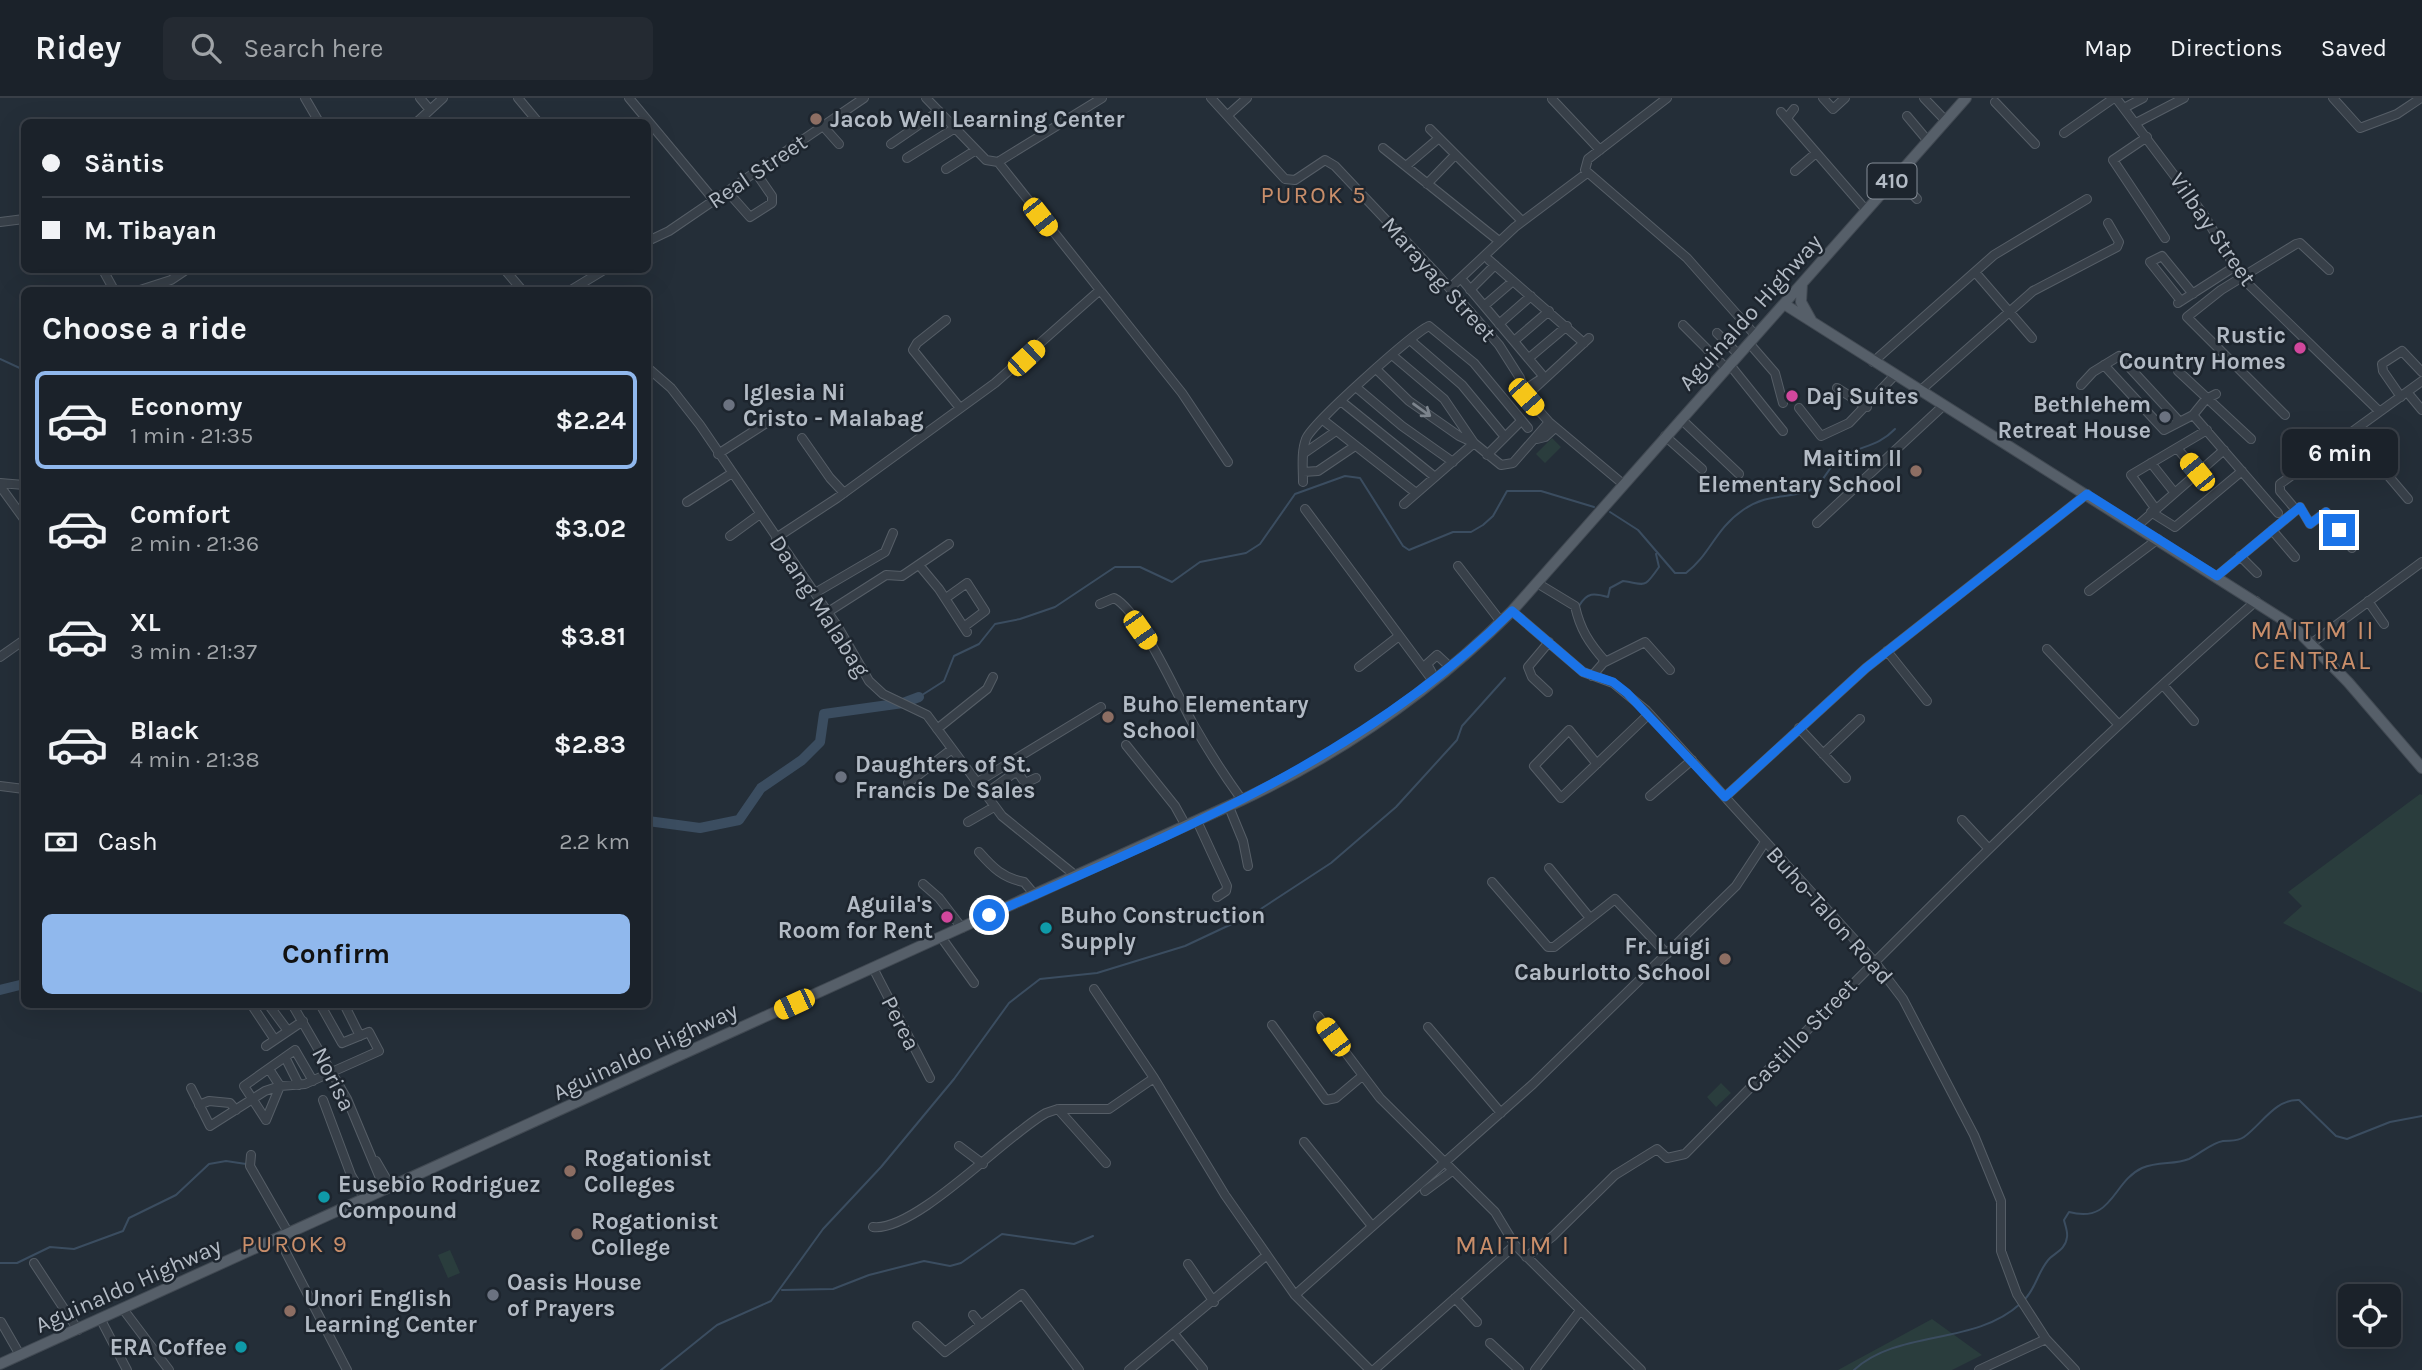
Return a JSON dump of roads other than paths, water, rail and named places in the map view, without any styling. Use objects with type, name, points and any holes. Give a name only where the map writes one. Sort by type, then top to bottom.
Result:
[{"type":"main road","name":"Aguinaldo Highway","points":[[0,1364],[1228,807],[1363,733],[1435,680],[1512,611],[1966,98]]},
{"type":"main road","points":[[1802,284],[1801,302],[1813,323]]},
{"type":"main road","points":[[1784,304],[2293,626],[2312,643],[2422,768]]},
{"type":"main road","name":"Aguinaldo Highway","points":[[1474,646],[1563,552]]},
{"type":"street","points":[[305,98],[317,119]]},
{"type":"street","points":[[420,98],[430,110]]},
{"type":"street","points":[[420,119],[443,98]]},
{"type":"street","points":[[518,98],[536,119]]},
{"type":"street","points":[[629,98],[646,119]]},
{"type":"street","name":"Real Street","points":[[651,239],[755,173],[864,98]]},
{"type":"street","points":[[926,98],[991,163],[998,162],[1102,98]]},
{"type":"street","name":"Marayag Street","points":[[1211,98],[1285,179],[1294,180],[1319,163],[1331,162],[1450,288],[1511,361],[1525,393],[1552,425],[1623,484]]},
{"type":"street","points":[[1228,115],[1248,98]]},
{"type":"street","points":[[1667,98],[1600,150],[1584,165],[1587,173],[1690,262],[1753,340],[1775,373],[1783,402]]},
{"type":"street","points":[[1824,98],[1833,109],[1845,98]]},
{"type":"street","points":[[1924,98],[1946,121]]},
{"type":"street","points":[[2064,133],[2115,98]]},
{"type":"street","name":"Vilbay Street","points":[[2115,98],[2204,215],[2241,277],[2379,411]]},
{"type":"street","points":[[2123,107],[2143,98]]},
{"type":"street","points":[[2136,123],[2184,98]]},
{"type":"street","points":[[2333,98],[2360,128],[2397,114],[2421,98]]},
{"type":"street","points":[[1552,99],[1600,150]]},
{"type":"street","points":[[1995,102],[2035,144]]},
{"type":"street","points":[[1794,109],[1784,115],[1866,210]]},
{"type":"street","points":[[891,144],[939,111]]},
{"type":"street","points":[[1907,116],[1928,141]]},
{"type":"street","points":[[651,124],[714,200]]},
{"type":"street","points":[[823,126],[839,144]]},
{"type":"street","points":[[906,158],[955,128]]},
{"type":"street","points":[[1430,129],[1522,221]]},
{"type":"street","points":[[2147,137],[2113,160],[2165,238]]},
{"type":"street","points":[[1406,166],[1439,138]]},
{"type":"street","points":[[1383,148],[1499,241]]},
{"type":"street","points":[[946,169],[976,150]]},
{"type":"street","points":[[1795,171],[1816,153]]},
{"type":"street","points":[[1427,184],[1455,155]]},
{"type":"street","points":[[998,162],[1182,393],[1228,462]]},
{"type":"street","points":[[727,191],[750,217],[772,203],[772,196],[755,173]]},
{"type":"street","points":[[1450,288],[1522,221],[1587,173]]},
{"type":"street","points":[[1896,177],[1917,199]]},
{"type":"street","points":[[1873,362],[2007,246],[2087,200]]},
{"type":"street","points":[[0,222],[21,219]]},
{"type":"street","points":[[1921,390],[2009,311],[2052,279],[2118,247],[2119,242],[2108,223]]},
{"type":"street","points":[[2286,415],[2188,317],[2241,277],[2300,243],[2329,270]]},
{"type":"street","points":[[2193,294],[2162,257],[2150,262],[2179,302],[2193,294],[2234,267]]},
{"type":"street","points":[[1525,393],[1540,385],[1544,377],[1586,340],[1492,263],[1466,286],[1544,377]]},
{"type":"street","points":[[1975,272],[2032,338]]},
{"type":"street","points":[[149,287],[171,280],[182,273]]},
{"type":"street","points":[[508,273],[520,287]]},
{"type":"street","points":[[576,287],[599,273]]},
{"type":"street","points":[[1484,306],[1513,281]]},
{"type":"street","points":[[776,537],[844,493],[1017,365],[1100,290]]},
{"type":"street","points":[[1499,324],[1531,296]]},
{"type":"street","points":[[1514,341],[1549,312]]},
{"type":"street","points":[[946,320],[917,343],[913,350],[960,408]]},
{"type":"street","points":[[1683,325],[1728,367],[1783,431]]},
{"type":"street","points":[[1529,358],[1567,326]]},
{"type":"street","points":[[1303,482],[1303,454],[1308,434],[1376,369],[1425,328],[1434,327],[1482,371],[1528,428]]},
{"type":"street","points":[[1717,333],[1739,355]]},
{"type":"street","points":[[1410,340],[1462,385],[1505,437]]},
{"type":"street","points":[[2422,372],[2402,351],[2382,364],[2383,371],[2422,410]]},
{"type":"street","points":[[1392,355],[1444,400],[1474,443],[1501,465],[1509,465],[1537,439],[1545,437],[1552,425]]},
{"type":"street","points":[[2081,385],[2119,356],[2178,420]]},
{"type":"street","points":[[2104,365],[2164,430],[2178,420],[2193,415],[2206,399],[2216,394]]},
{"type":"street","points":[[1376,369],[1409,401],[1458,436],[1474,443]]},
{"type":"street","name":"Daang Malabag","points":[[651,371],[680,399],[719,454],[828,612],[869,681],[883,694],[927,715],[994,807],[1012,825],[1076,876]]},
{"type":"street","points":[[2178,371],[2250,439]]},
{"type":"street","points":[[1799,408],[1821,436],[1849,423],[1895,375]]},
{"type":"street","points":[[2296,510],[2280,491],[2280,484],[2422,381]]},
{"type":"street","points":[[1357,387],[1402,426],[1453,462]]},
{"type":"street","points":[[1837,388],[1867,407]]},
{"type":"street","points":[[1342,402],[1435,477]]},
{"type":"street","points":[[1817,523],[1944,405]]},
{"type":"street","points":[[2193,415],[2278,513]]},
{"type":"street","points":[[1681,419],[1739,474]]},
{"type":"street","points":[[1323,420],[1416,493]]},
{"type":"street","points":[[1487,455],[1521,421]]},
{"type":"street","points":[[719,454],[768,422]]},
{"type":"street","points":[[2207,430],[2131,475],[2153,510],[2175,527],[2242,471]]},
{"type":"street","points":[[1303,454],[1336,431]]},
{"type":"street","points":[[2351,432],[2408,499]]},
{"type":"street","points":[[1665,436],[1702,469]]},
{"type":"street","points":[[803,438],[827,474],[844,493]]},
{"type":"street","points":[[1404,504],[1474,443]]},
{"type":"street","points":[[1303,472],[1318,471],[1355,446]]},
{"type":"street","points":[[2177,448],[2197,472]]},
{"type":"street","points":[[2137,526],[2224,450]]},
{"type":"street","points":[[2151,463],[2174,492]]},
{"type":"street","points":[[687,502],[732,473]]},
{"type":"street","points":[[0,485],[21,485]]},
{"type":"street","points":[[0,485],[21,515]]},
{"type":"street","points":[[1725,797],[1887,651],[2087,494]]},
{"type":"street","points":[[2217,576],[2300,507],[2310,524],[2326,512],[2352,548]]},
{"type":"street","points":[[1305,509],[1435,680]]},
{"type":"street","points":[[730,536],[760,514]]},
{"type":"street","points":[[2272,530],[2295,557]]},
{"type":"street","points":[[815,593],[885,552],[893,533]]},
{"type":"street","points":[[2089,591],[2158,539]]},
{"type":"street","points":[[828,612],[886,575],[902,576],[949,544]]},
{"type":"street","points":[[2240,556],[2258,573]]},
{"type":"street","points":[[2312,643],[2422,562]]},
{"type":"street","points":[[919,565],[946,598],[966,629],[984,612],[982,604],[967,583],[946,598]]},
{"type":"street","points":[[1458,566],[1498,618]]},
{"type":"street","points":[[1537,583],[1575,606],[1577,620],[1588,642],[1605,661],[1603,663]]},
{"type":"street","points":[[1100,604],[1114,598],[1124,606],[1153,649],[1193,723],[1242,800]]},
{"type":"street","name":"Castillo Street","points":[[1526,1257],[1553,1236],[1615,1175],[1657,1149],[1667,1158],[1685,1154],[1874,961],[1989,849],[2162,685],[2256,601]]},
{"type":"street","points":[[2368,601],[2384,624]]},
{"type":"street","name":"Buho-Talon Road","points":[[1512,611],[1572,664],[1592,676],[1613,682],[1649,714],[1874,961],[1903,999],[1973,1135],[2001,1201],[2001,1251],[2017,1294],[2046,1339],[2075,1370]]},
{"type":"street","points":[[1359,667],[1399,636]]},
{"type":"street","points":[[0,657],[21,642]]},
{"type":"street","points":[[1548,692],[1532,677],[1528,667],[1549,642]]},
{"type":"street","points":[[1592,676],[1603,663],[1619,653],[1628,653],[1636,644],[1645,642],[1670,670]]},
{"type":"street","points":[[2047,649],[2119,725]]},
{"type":"street","points":[[1887,651],[1927,701]]},
{"type":"street","points":[[1435,680],[1428,667],[1431,660],[1439,655],[1450,667]]},
{"type":"street","points":[[937,729],[987,689],[993,677]]},
{"type":"street","points":[[2162,685],[2194,721]]},
{"type":"street","points":[[976,783],[1101,707]]},
{"type":"street","points":[[1597,764],[1569,730],[1534,766],[1561,797],[1597,764],[1649,714]]},
{"type":"street","points":[[1823,754],[1860,719]]},
{"type":"street","points":[[1799,728],[1846,778]]},
{"type":"street","points":[[1126,745],[1175,806],[1186,826]]},
{"type":"street","points":[[908,783],[952,749]]},
{"type":"street","points":[[1650,796],[1692,760]]},
{"type":"street","points":[[985,794],[1014,773],[1019,774],[1025,783],[1036,778]]},
{"type":"street","points":[[0,786],[21,789]]},
{"type":"street","points":[[968,822],[994,807]]},
{"type":"street","points":[[1228,807],[1243,841],[1248,866]]},
{"type":"street","points":[[1962,820],[1989,849]]},
{"type":"street","points":[[1197,821],[1227,886],[1226,891],[1217,897]]},
{"type":"street","points":[[1425,1191],[1501,1113],[1736,886],[1765,842]]},
{"type":"street","points":[[979,852],[999,873],[1013,881],[1024,882],[1035,895]]},
{"type":"street","points":[[1549,868],[1590,918]]},
{"type":"street","points":[[1492,882],[1548,947],[1554,947],[1615,900],[1667,954]]},
{"type":"street","points":[[923,884],[939,898],[962,928]]},
{"type":"street","points":[[941,937],[974,982]]},
{"type":"street","name":"Perea","points":[[873,968],[930,1078]]},
{"type":"street","points":[[1094,989],[1154,1078],[1225,1195],[1295,1295],[1372,1370],[1515,1245]]},
{"type":"street","points":[[254,1008],[275,1040]]},
{"type":"street","points":[[271,1008],[288,1031]]},
{"type":"street","name":"Norisa","points":[[295,1008],[332,1071],[372,1156],[381,1166],[388,1189]]},
{"type":"street","points":[[191,1088],[210,1126],[280,1086],[313,1081],[379,1051],[369,1032],[342,1043],[322,1008]]},
{"type":"street","points":[[347,1008],[360,1036]]},
{"type":"street","points":[[1318,1016],[1362,1077],[1448,1168],[1495,1212],[1515,1245],[1579,1312],[1641,1370]]},
{"type":"street","points":[[267,1046],[303,1021]]},
{"type":"street","points":[[1272,1026],[1326,1100],[1336,1098],[1362,1077]]},
{"type":"street","points":[[1428,1027],[1501,1113]]},
{"type":"street","points":[[280,1086],[265,1120],[244,1086],[295,1050],[313,1081]]},
{"type":"street","points":[[285,1057],[299,1085]]},
{"type":"street","points":[[269,1069],[280,1086]]},
{"type":"street","points":[[873,1227],[881,1227],[917,1210],[983,1164],[1036,1119],[1058,1109],[1109,1110],[1154,1078]]},
{"type":"street","points":[[323,1100],[351,1175],[365,1199]]},
{"type":"street","points":[[200,1105],[209,1101],[230,1102],[236,1110]]},
{"type":"street","points":[[1058,1109],[1106,1163]]},
{"type":"street","points":[[1304,1142],[1372,1226]]},
{"type":"street","points":[[959,1146],[983,1164]]},
{"type":"street","points":[[251,1156],[250,1166],[348,1370]]},
{"type":"street","points":[[1295,1295],[1429,1174],[1448,1168]]},
{"type":"street","points":[[1129,1370],[1175,1335],[1267,1255]]},
{"type":"street","points":[[34,1263],[78,1330]]},
{"type":"street","points":[[1188,1264],[1214,1302]]},
{"type":"street","points":[[917,1326],[945,1352],[1022,1294],[1079,1370]]},
{"type":"street","points":[[1455,1298],[1477,1322]]},
{"type":"street","points":[[122,1310],[169,1370]]},
{"type":"street","points":[[1535,1370],[1579,1312]]},
{"type":"street","points":[[973,1315],[981,1325]]},
{"type":"street","points":[[101,1320],[127,1370]]},
{"type":"street","points":[[1,1322],[20,1355]]},
{"type":"street","points":[[1175,1335],[1203,1369]]},
{"type":"street","points":[[1979,1370],[2046,1339]]},
{"type":"street","points":[[1490,1343],[1519,1370]]},
{"type":"waterway","points":[[0,359],[21,369]]},
{"type":"waterway","points":[[1610,512],[1638,530],[1675,573],[1686,573],[1733,517],[1743,510],[1769,498],[1810,490],[1819,484],[1839,459],[1881,440],[1895,429]]},
{"type":"waterway","points":[[919,697],[944,681],[954,656],[979,644],[995,624],[1055,607],[1115,567],[1140,567],[1172,582],[1200,562],[1246,553],[1260,544],[1295,494],[1345,476],[1360,478],[1403,546],[1409,550],[1453,532],[1471,532],[1483,525],[1493,516],[1507,491],[1541,491],[1594,507]]},
{"type":"waterway","points":[[1579,606],[1591,595],[1608,597],[1610,588],[1623,581],[1640,584],[1647,582],[1659,567],[1656,554]]},
{"type":"waterway","points":[[661,1370],[717,1325],[771,1301],[823,1229],[881,1167],[954,1079],[1009,1003],[1040,979],[1097,973],[1185,946],[1253,914],[1331,863],[1396,807],[1457,740],[1462,726],[1505,678]]},
{"type":"waterway","points":[[651,821],[700,828],[739,820],[761,788],[802,760],[820,742],[824,714],[903,703],[919,697]]},
{"type":"waterway","points":[[0,990],[21,985]]},
{"type":"waterway","points":[[2024,1300],[2046,1263],[2065,1244],[2067,1235],[2064,1220],[2069,1212],[2084,1214],[2104,1207],[2124,1182],[2142,1168],[2183,1161],[2219,1142],[2241,1139],[2269,1113],[2290,1101],[2299,1100],[2336,1136],[2347,1139],[2390,1122],[2422,1116]]},
{"type":"waterway","points":[[0,1263],[17,1263],[50,1247],[74,1249],[123,1231],[129,1218],[176,1195],[209,1164],[226,1161],[246,1164]]},
{"type":"waterway","points":[[782,1290],[833,1289],[869,1275],[924,1261],[950,1266],[961,1263],[1002,1234],[1074,1244],[1093,1236]]},
{"type":"waterway","points":[[1854,1370],[1872,1357],[1892,1348],[1981,1326],[2020,1304]]},
{"type":"place","name":"Jacob Well Learning Center","points":[[816,119]]},
{"type":"place","name":"Rustic Country Homes","points":[[2300,348]]},
{"type":"place","name":"Daj Suites","points":[[1792,396]]},
{"type":"place","name":"Iglesia Ni Cristo - Malabag","points":[[729,405]]},
{"type":"place","name":"Bethlehem Retreat House","points":[[2165,417]]},
{"type":"place","name":"Maitim II Elementary School","points":[[1916,471]]},
{"type":"place","name":"Buho Elementary School","points":[[1108,717]]},
{"type":"place","name":"Daughters of St. Francis De Sales","points":[[841,777]]},
{"type":"place","name":"Aguila's Room for Rent","points":[[947,917]]},
{"type":"place","name":"Buho Construction Supply","points":[[1046,928]]},
{"type":"place","name":"Fr. Luigi Caburlotto School","points":[[1725,959]]},
{"type":"place","name":"Rogationist Colleges","points":[[570,1171]]},
{"type":"place","name":"Eusebio Rodriguez Compound","points":[[324,1197]]},
{"type":"place","name":"Rogationist College","points":[[577,1234]]},
{"type":"place","name":"Oasis House of Prayers","points":[[493,1295]]},
{"type":"place","name":"Unori English Learning Center","points":[[290,1311]]},
{"type":"place","name":"ERA Coffee","points":[[241,1347]]},
{"type":"district","name":"PUROK 5","points":[[1314,195]]},
{"type":"district","name":"MAITIM II CENTRAL","points":[[2313,645]]},
{"type":"district","name":"PUROK 9","points":[[295,1244]]},
{"type":"district","name":"MAITIM I","points":[[1513,1245]]}]
